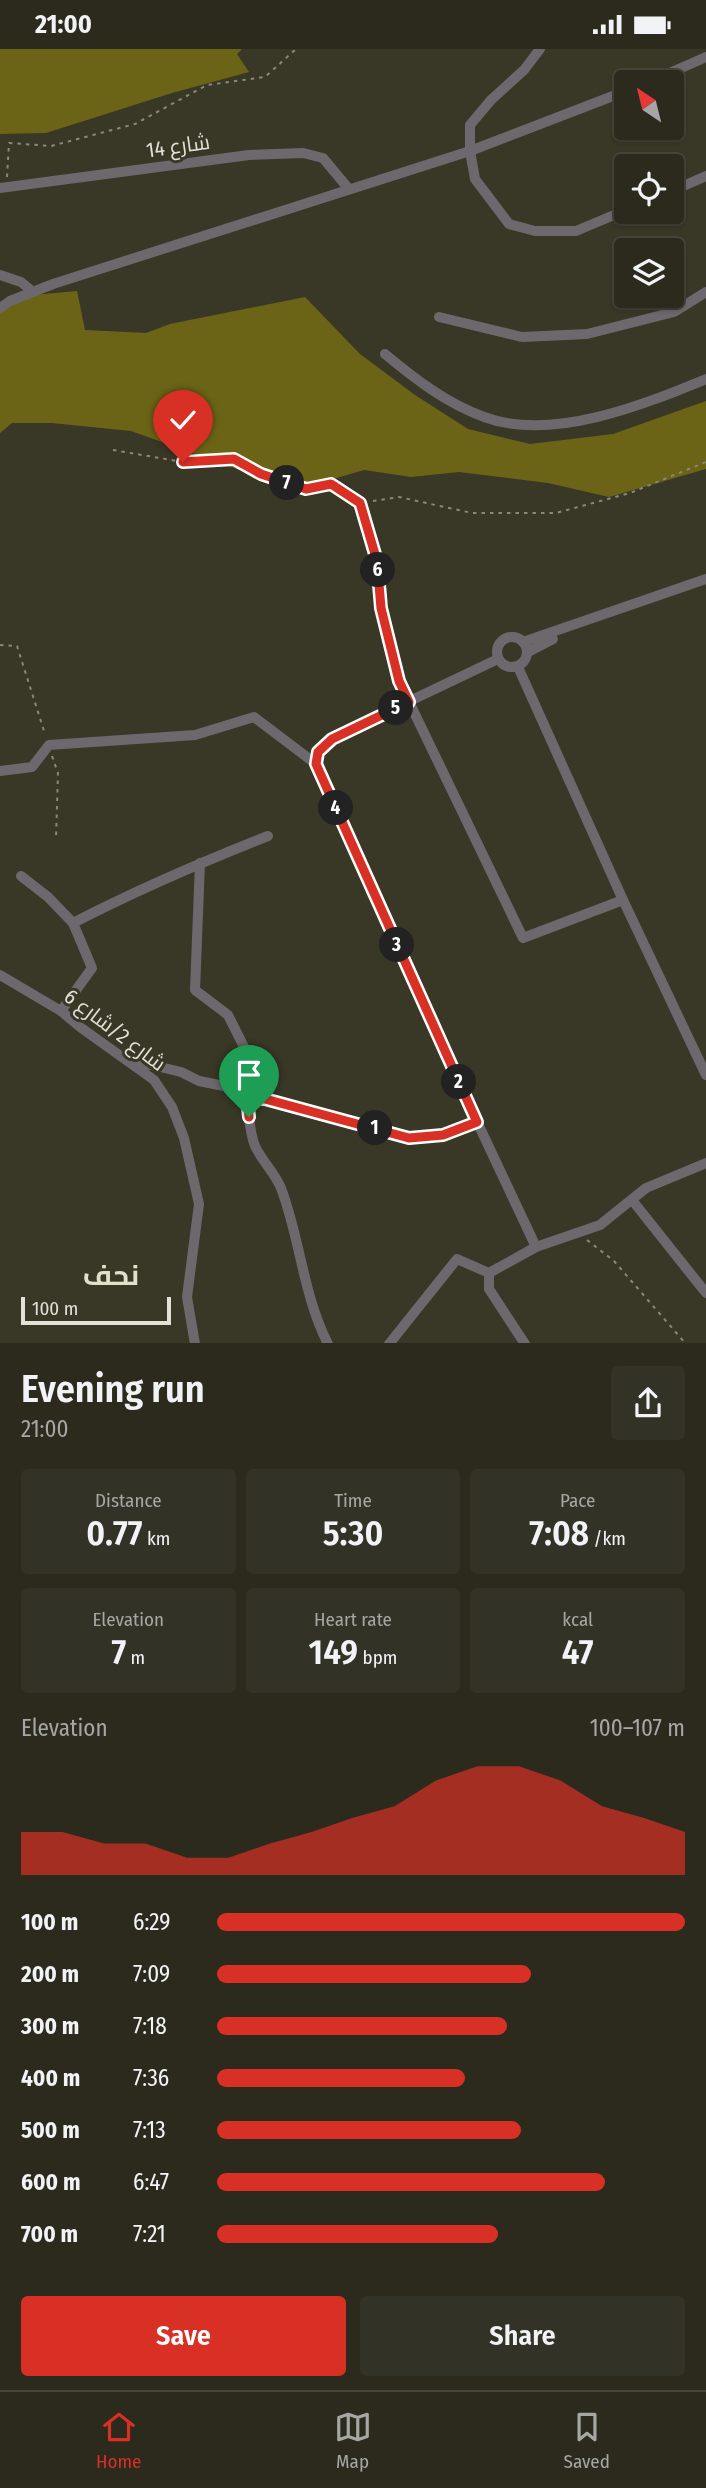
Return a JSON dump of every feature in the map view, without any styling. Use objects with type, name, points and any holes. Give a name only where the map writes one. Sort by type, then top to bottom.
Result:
[{"type":"street","points":[[540,49],[524,70],[491,100],[470,125],[470,151],[475,179],[509,224],[535,231],[576,231],[614,215]]},
{"type":"street","points":[[676,70],[706,57]]},
{"type":"street","points":[[0,308],[33,292],[348,188],[470,151],[614,96]]},
{"type":"street","name":"شارع 14","points":[[4,188],[249,155],[303,153],[323,158],[348,188]]},
{"type":"street","points":[[684,186],[706,176]]},
{"type":"street","points":[[0,275],[21,282],[33,292]]},
{"type":"street","points":[[439,317],[522,337],[587,334],[674,312],[706,292]]},
{"type":"street","points":[[385,354],[415,379],[461,407],[486,418],[538,425],[614,413],[706,379]]},
{"type":"street","points":[[360,503],[377,561],[381,608],[399,681],[523,938],[623,900]]},
{"type":"street","points":[[526,647],[581,617],[706,572]]},
{"type":"street","points":[[542,637],[706,579]]},
{"type":"street","points":[[526,647],[706,585]]},
{"type":"street","points":[[514,637],[526,647],[525,661],[518,667],[504,666],[498,659],[499,645],[505,639],[514,637]]},
{"type":"street","points":[[316,764],[318,752],[332,739],[498,659]]},
{"type":"street","points":[[518,667],[623,900],[706,1075]]},
{"type":"street","points":[[0,771],[32,768],[49,745],[195,735],[254,717],[316,764],[536,1247]]},
{"type":"street","points":[[73,923],[200,863],[268,836]]},
{"type":"street","points":[[200,863],[195,990],[228,1015],[265,1099]]},
{"type":"street","points":[[21,876],[48,897],[73,923],[92,968],[61,1011]]},
{"type":"street","name":"شارع 2/شارع 6","points":[[0,975],[61,1011],[154,1080],[172,1107],[184,1138],[199,1204],[187,1297],[195,1343]]},
{"type":"street","points":[[132,1064],[152,1065],[181,1072],[200,1081],[229,1087],[247,1098],[265,1099],[409,1138],[443,1135],[477,1122]]},
{"type":"street","points":[[247,1098],[251,1133],[256,1147],[280,1185],[318,1324],[328,1343]]},
{"type":"street","points":[[489,1273],[536,1247],[600,1225],[646,1188],[706,1163]]},
{"type":"street","points":[[632,1200],[706,1293]]},
{"type":"street","points":[[389,1343],[457,1259],[489,1273]]},
{"type":"street","points":[[489,1273],[489,1289],[525,1343]]},
{"type":"path","points":[[4,188],[9,143],[51,146],[135,124],[207,85],[265,77],[296,49]]},
{"type":"path","points":[[113,450],[183,462],[234,459],[261,474],[306,489],[331,484],[360,503],[399,497],[472,513],[556,513],[630,492],[706,462]]},
{"type":"path","points":[[0,645],[18,646],[58,773],[56,838]]},
{"type":"path","points":[[577,1233],[614,1261],[686,1343]]},
{"type":"shaded area","points":[[0,49],[242,49],[237,54],[249,72],[46,133],[0,134]]},
{"type":"shaded area","points":[[77,291],[85,330],[146,333],[170,324],[305,297],[360,354],[415,395],[468,429],[530,444],[613,434],[706,401],[706,469],[609,497],[548,483],[459,472],[411,477],[364,470],[296,490],[131,431],[52,423],[12,423],[0,433],[0,305],[11,297]]},
{"type":"district","name":"نحف","points":[[111,1275]]},
{"type":"route","points":[[183,462],[234,459],[261,474],[306,489],[331,484],[360,503],[377,561],[381,608],[399,681],[409,702],[323,745],[318,752],[316,764],[477,1122],[443,1135],[409,1138],[265,1099],[247,1098],[249,1117]]}]
